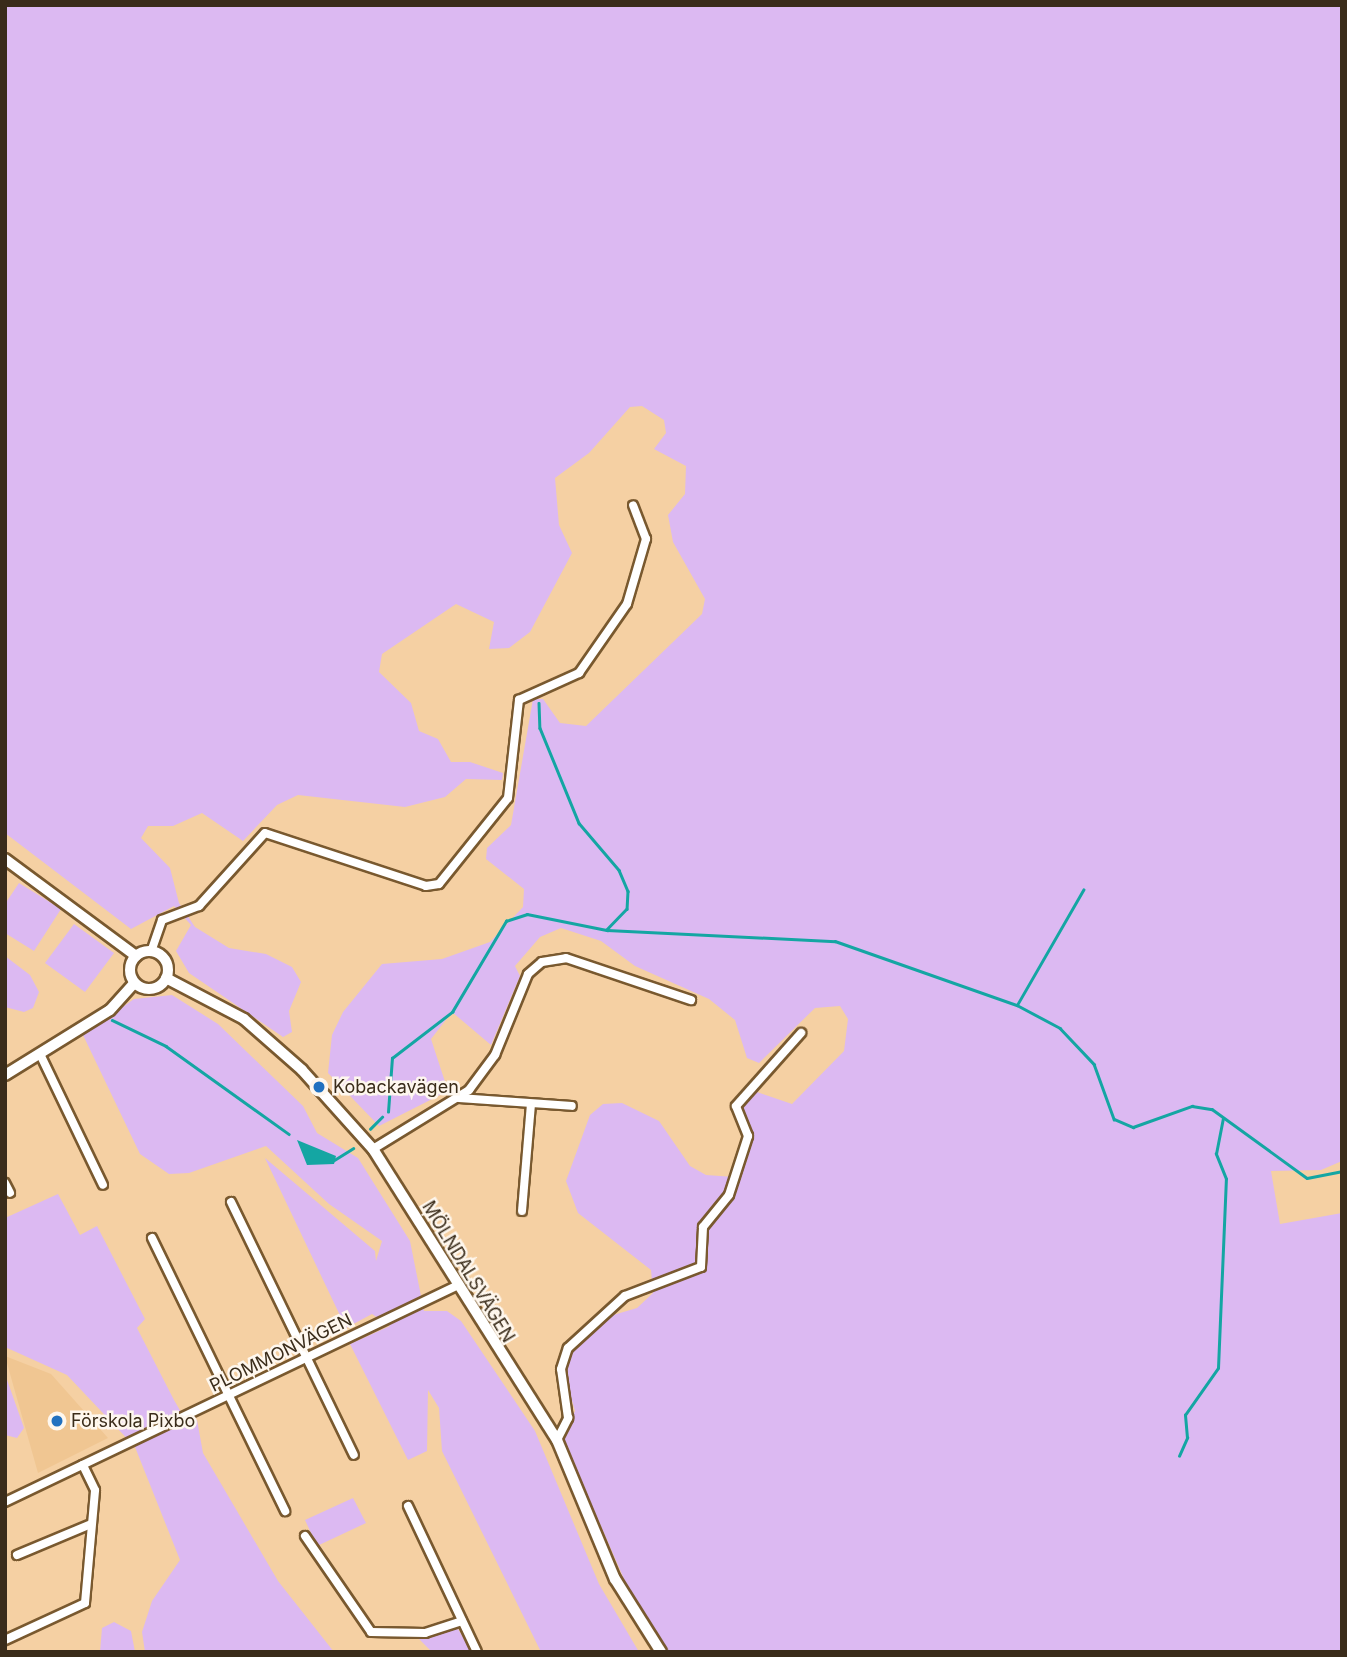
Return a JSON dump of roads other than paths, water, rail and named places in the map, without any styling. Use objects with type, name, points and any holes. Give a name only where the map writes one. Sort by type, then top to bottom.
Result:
[{"type":"street","points":[[151,951],[162,920],[192,912],[265,833],[426,886],[439,884],[508,799],[519,700],[579,673],[627,604],[646,539],[633,505]]},
{"type":"street","points":[[5,859],[136,956]]},
{"type":"street","points":[[134,983],[130,971],[136,956],[151,951]]},
{"type":"street","points":[[134,983],[152,989],[166,978],[165,961],[151,951]]},
{"type":"street","points":[[373,1149],[459,1098],[495,1055],[523,984],[542,962],[566,958],[691,1000]]},
{"type":"street","name":"MÖLNDALSVÄGEN","points":[[166,978],[244,1019],[290,1058],[373,1149],[456,1286],[557,1440],[615,1579],[661,1652]]},
{"type":"street","points":[[5,1076],[110,1010],[134,983]]},
{"type":"street","points":[[557,1440],[568,1418],[561,1374],[568,1348],[625,1296],[701,1267],[702,1227],[729,1195],[748,1136],[736,1106],[801,1033]]},
{"type":"street","points":[[40,1054],[103,1185]]},
{"type":"street","points":[[459,1098],[572,1106]]},
{"type":"street","points":[[522,1211],[531,1104]]},
{"type":"street","points":[[5,1183],[10,1193]]},
{"type":"street","points":[[231,1202],[354,1455]]},
{"type":"street","points":[[152,1238],[285,1511]]},
{"type":"street","name":"PLOMMONVÄGEN","points":[[5,1502],[456,1286]]},
{"type":"street","points":[[5,1640],[85,1603],[94,1490],[83,1465]]},
{"type":"street","points":[[408,1506],[477,1652]]},
{"type":"street","points":[[17,1555],[91,1524]]},
{"type":"street","points":[[304,1536],[371,1632],[425,1633],[462,1621]]},
{"type":"water","points":[[297,1140],[336,1156],[334,1164],[307,1165]]},
{"type":"waterway","points":[[539,703],[540,728],[579,823],[619,870],[628,891],[627,909],[607,930]]},
{"type":"waterway","points":[[1017,1005],[1083,890]]},
{"type":"waterway","points":[[388,1112],[392,1058],[452,1012],[506,921],[527,914],[607,930],[835,941],[1017,1005],[1060,1028],[1094,1064],[1114,1119],[1133,1127],[1192,1106],[1212,1109],[1307,1178],[1342,1171]]},
{"type":"waterway","points":[[112,1020],[166,1046],[289,1134]]},
{"type":"waterway","points":[[370,1129],[382,1117]]},
{"type":"waterway","points":[[1179,1456],[1187,1438],[1185,1415],[1218,1368],[1226,1179],[1216,1154],[1223,1119]]},
{"type":"waterway","points":[[331,1162],[353,1148]]},
{"type":"place","name":"Kobackavägen","points":[[319,1087]]},
{"type":"place","name":"Förskola Pixbo","points":[[57,1421]]}]
